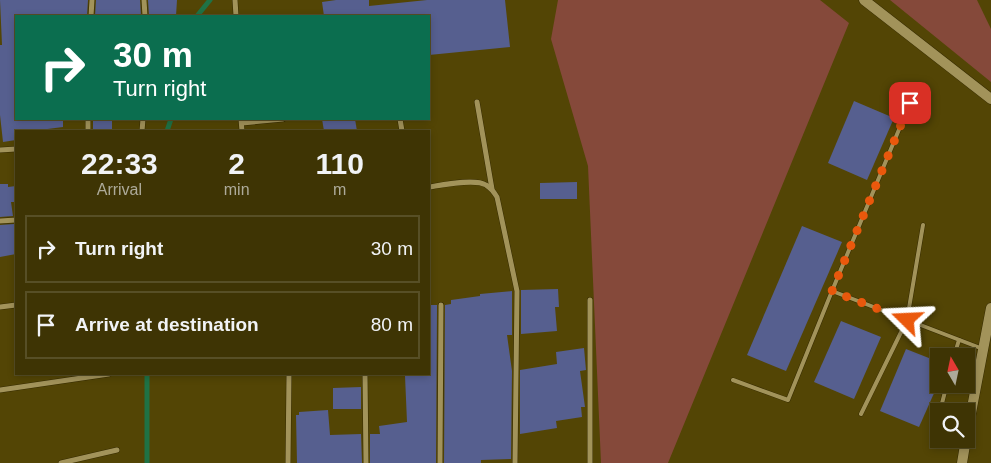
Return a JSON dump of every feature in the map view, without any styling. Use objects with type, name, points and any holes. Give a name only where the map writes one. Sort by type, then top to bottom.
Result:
[{"type":"main road","points":[[864,0],[991,99]]},
{"type":"main road","points":[[973,403],[990,322],[991,308]]},
{"type":"main road","points":[[962,463],[964,448]]},
{"type":"street","points":[[92,0],[92,15]]},
{"type":"street","points":[[144,0],[145,15]]},
{"type":"street","points":[[235,0],[236,15]]},
{"type":"street","points":[[477,102],[492,189],[497,197],[516,292],[515,463]]},
{"type":"street","points":[[242,121],[262,120]]},
{"type":"street","points":[[0,150],[15,149]]},
{"type":"street","points":[[430,187],[475,182],[484,184],[492,189]]},
{"type":"street","points":[[0,221],[15,220]]},
{"type":"street","points":[[590,300],[590,463]]},
{"type":"street","points":[[0,307],[15,305]]},
{"type":"street","points":[[440,463],[441,305]]},
{"type":"street","points":[[0,390],[102,375]]},
{"type":"street","points":[[288,463],[289,375]]},
{"type":"street","points":[[365,375],[366,463]]},
{"type":"street","points":[[61,463],[117,450]]},
{"type":"lane","points":[[733,380],[788,400],[910,103]]},
{"type":"lane","points":[[861,414],[907,320],[923,225]]},
{"type":"lane","points":[[832,291],[983,349]]},
{"type":"lane","points":[[956,348],[959,340]]},
{"type":"shaded area","points":[[558,0],[820,0],[849,23],[668,463],[601,463],[588,166],[551,39]]},
{"type":"shaded area","points":[[890,0],[977,0],[991,29],[991,82]]},
{"type":"building","points":[[0,0],[88,0],[87,15],[15,15],[15,120],[63,120],[63,127],[40,130],[15,130],[15,140],[3,142],[0,115],[0,45],[2,45]]},
{"type":"building","points":[[96,0],[140,0],[141,15],[95,15]]},
{"type":"building","points":[[148,0],[177,0],[176,15],[149,15]]},
{"type":"building","points":[[369,0],[369,6],[427,0],[505,0],[510,47],[430,55],[430,15],[324,15],[322,2]]},
{"type":"building","points":[[854,101],[894,118],[867,180],[828,163]]},
{"type":"building","points":[[93,120],[112,120],[112,130],[93,130]]},
{"type":"building","points":[[322,120],[355,120],[357,130],[324,130]]},
{"type":"building","points":[[577,182],[577,199],[540,199],[540,183]]},
{"type":"building","points":[[0,184],[8,184],[8,187],[15,186],[15,202],[11,202],[13,216],[0,217]]},
{"type":"building","points":[[14,224],[15,254],[0,257],[0,225]]},
{"type":"building","points":[[802,226],[842,242],[786,371],[747,355]]},
{"type":"building","points":[[558,289],[559,307],[555,307],[557,331],[521,334],[521,290]]},
{"type":"building","points":[[512,291],[512,335],[507,335],[512,371],[511,459],[481,460],[481,463],[444,463],[445,305],[451,304],[451,300],[480,296],[480,294]]},
{"type":"building","points":[[430,305],[437,305],[436,463],[370,463],[370,434],[380,434],[379,426],[407,422],[405,376],[430,375]]},
{"type":"building","points":[[841,321],[881,337],[854,399],[814,382]]},
{"type":"building","points":[[584,348],[586,370],[580,371],[585,407],[581,407],[582,417],[556,421],[557,428],[520,434],[520,370],[557,364],[556,352]]},
{"type":"building","points":[[906,349],[930,358],[930,393],[934,393],[919,427],[880,411]]},
{"type":"building","points":[[361,387],[361,409],[333,409],[333,388]]},
{"type":"building","points":[[328,410],[330,435],[361,434],[362,463],[297,463],[296,415],[299,415],[299,412]]},
{"type":"waterway","points":[[198,15],[210,0]]},
{"type":"waterway","points":[[167,130],[171,120]]},
{"type":"waterway","points":[[147,375],[147,463]]},
{"type":"route","points":[[907,320],[832,291],[910,103]]}]
